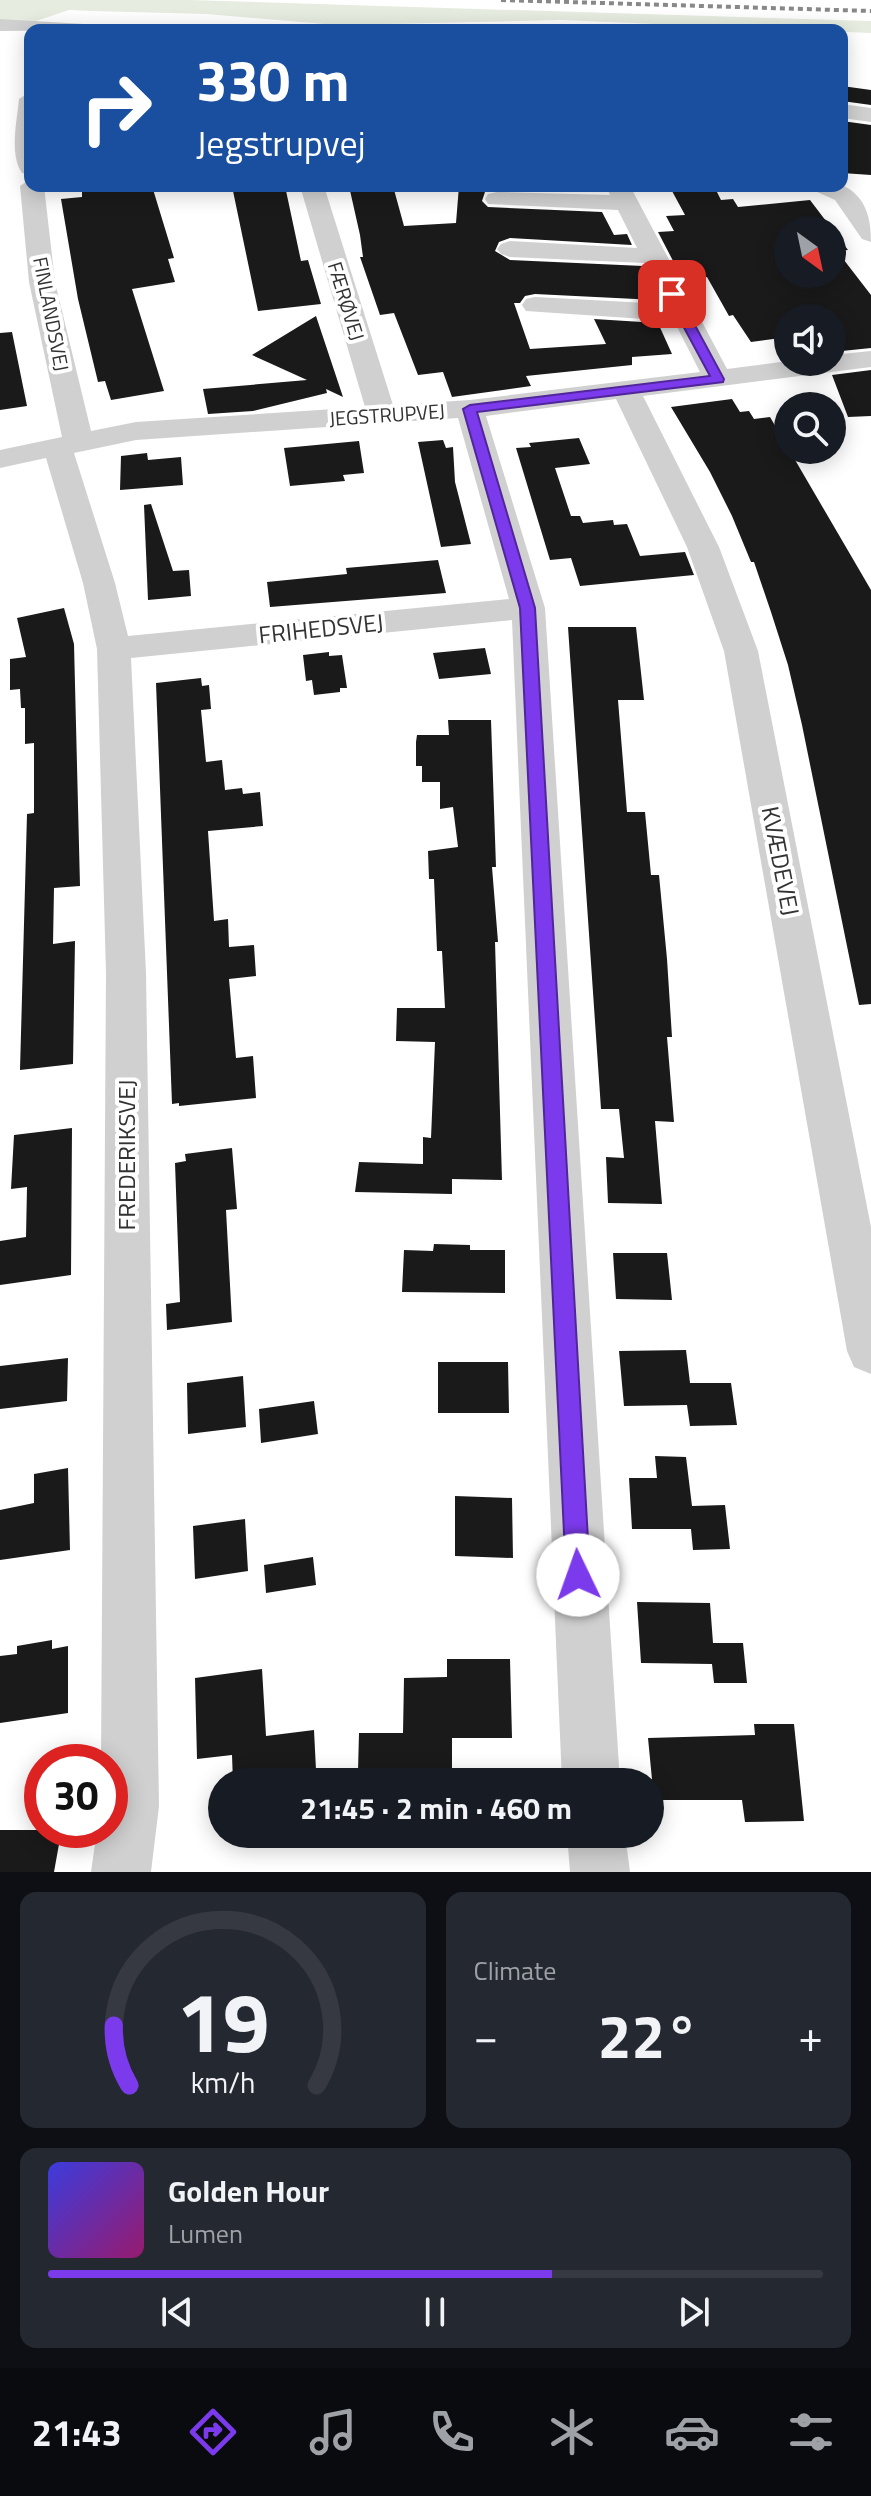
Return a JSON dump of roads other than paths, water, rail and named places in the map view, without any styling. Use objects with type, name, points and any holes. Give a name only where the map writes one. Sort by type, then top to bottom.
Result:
[{"type":"street","points":[[0,25],[24,27]]},
{"type":"street","points":[[848,112],[871,115]]},
{"type":"street","name":"FINLANDSVEJ","points":[[33,192],[42,282],[67,443]]},
{"type":"street","name":"FÆRØVEJ","points":[[314,192],[382,416]]},
{"type":"street","points":[[837,192],[844,195],[871,234]]},
{"type":"street","points":[[497,199],[622,195],[718,379]]},
{"type":"street","points":[[510,249],[652,256]]},
{"type":"street","points":[[535,305],[682,313]]},
{"type":"street","name":"JEGSTRUPVEJ","points":[[0,459],[136,431],[470,409],[871,359]]},
{"type":"street","name":"KVÆDEVEJ","points":[[626,391],[703,547],[741,651],[871,1351]]},
{"type":"street","points":[[470,409],[528,608],[590,1768]]},
{"type":"street","name":"FREDERIKSVEJ","points":[[67,443],[114,649],[126,973],[130,1806],[121,1872]]},
{"type":"street","name":"FRIHEDSVEJ","points":[[114,649],[528,608]]},
{"type":"street","points":[[597,1848],[600,1872]]},
{"type":"railway","points":[[501,0],[871,11]]}]
